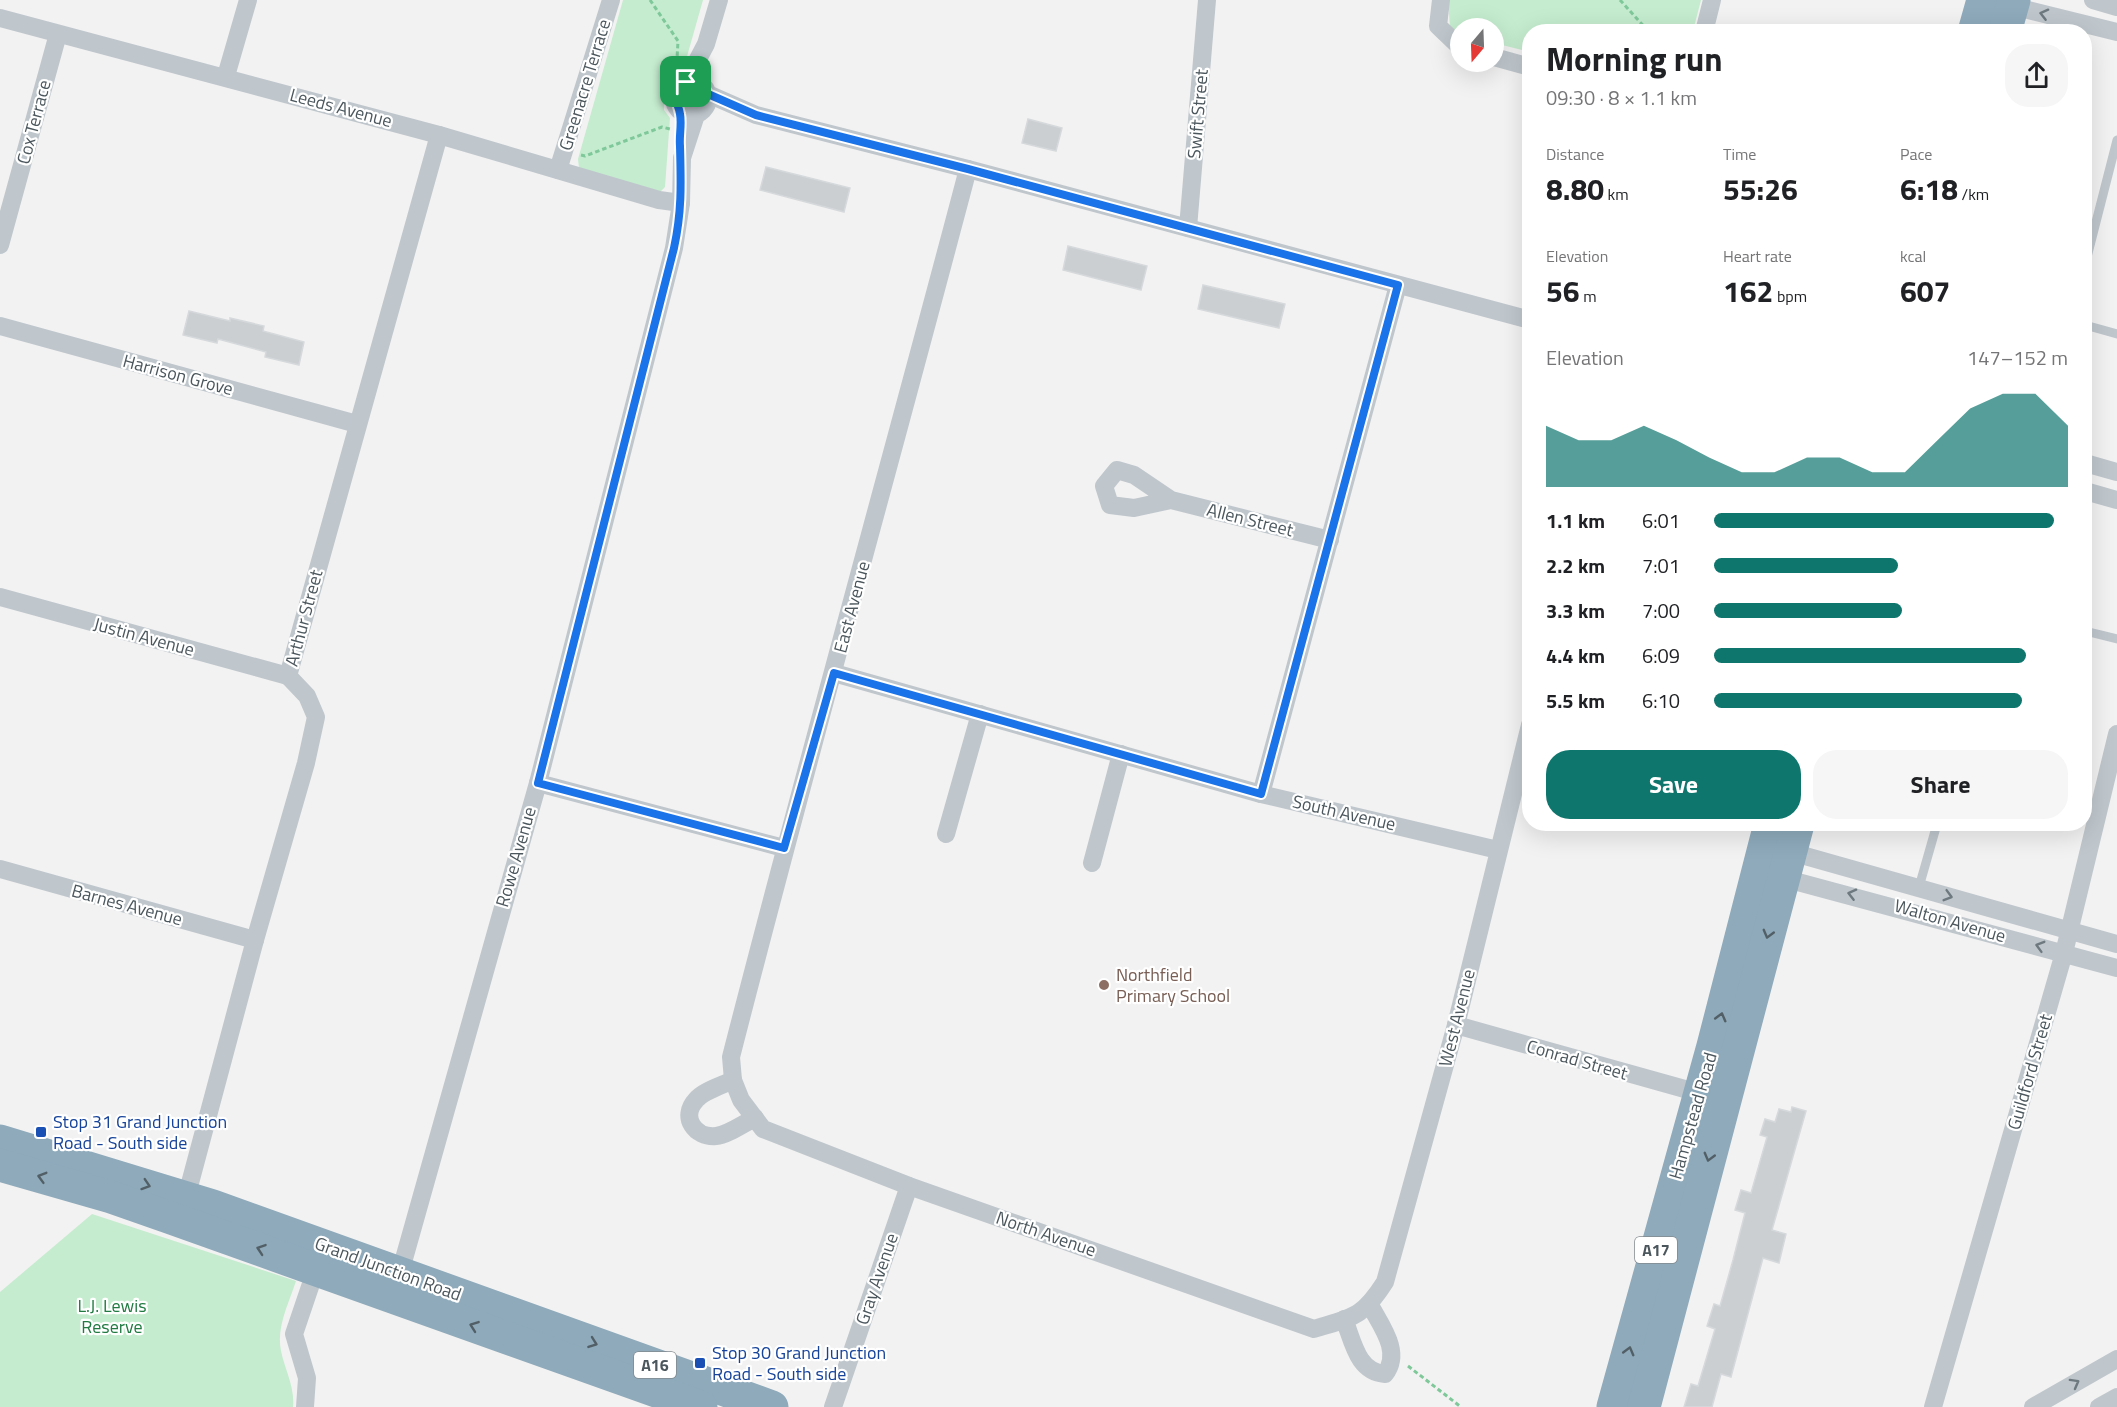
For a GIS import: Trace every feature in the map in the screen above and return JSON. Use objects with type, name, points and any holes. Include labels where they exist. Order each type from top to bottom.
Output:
[{"type":"highway","points":[[1983,24],[2001,7]]},
{"type":"highway","name":"Hampstead Road","points":[[1613,1407],[1711,1097],[1778,849]]},
{"type":"highway","name":"Hampstead Road","points":[[1644,1407],[1711,1097]]},
{"type":"highway","name":"Grand Junction Road","points":[[0,1141],[186,1198],[320,1258],[400,1274],[701,1407]]},
{"type":"highway","name":"Grand Junction Road","points":[[0,1165],[320,1258],[533,1334],[772,1407]]},
{"type":"street","points":[[226,76],[248,0]]},
{"type":"street","name":"Greenacre Terrace","points":[[558,170],[611,0]]},
{"type":"street","name":"Rowe Avenue","points":[[400,1274],[538,783],[674,248],[681,203],[682,158],[698,103],[706,44],[719,0]]},
{"type":"street","name":"Swift Street","points":[[1188,228],[1207,0]]},
{"type":"street","points":[[1441,0],[1438,26],[1450,37]]},
{"type":"street","points":[[1706,24],[1712,0]]},
{"type":"street","points":[[2093,0],[2117,7]]},
{"type":"street","points":[[2001,7],[2080,24]]},
{"type":"street","name":"Leeds Avenue","points":[[0,18],[226,76],[439,135],[659,200],[681,203]]},
{"type":"street","points":[[2092,27],[2117,32]]},
{"type":"street","name":"Cox Terrace","points":[[0,245],[58,34]]},
{"type":"street","name":"Rowe Avenue","points":[[698,103],[674,101],[674,95],[676,89],[686,82],[706,44]]},
{"type":"street","points":[[1504,60],[1522,65]]},
{"type":"street","points":[[686,82],[696,81],[698,103],[756,115],[968,169],[1522,318]]},
{"type":"street","name":"Arthur Street","points":[[186,1198],[255,940],[306,763],[316,717],[307,696],[288,676],[439,135]]},
{"type":"street","name":"East Avenue","points":[[741,1100],[733,1080],[731,1057],[784,848],[834,673],[968,169]]},
{"type":"street","points":[[1261,794],[1398,285]]},
{"type":"street","name":"Harrison Grove","points":[[0,326],[357,424]]},
{"type":"street","points":[[2092,465],[2117,472]]},
{"type":"street","points":[[2092,493],[2117,500]]},
{"type":"street","name":"Allen Street","points":[[1171,500],[1329,540]]},
{"type":"street","name":"Justin Avenue","points":[[0,597],[288,676]]},
{"type":"street","name":"South Avenue","points":[[834,673],[1261,794],[1498,850]]},
{"type":"street","points":[[946,834],[980,714]]},
{"type":"street","name":"Guildford Street","points":[[1933,1407],[2064,953],[2117,735]]},
{"type":"street","points":[[1092,863],[1121,754]]},
{"type":"street","name":"West Avenue","points":[[1357,1313],[1385,1282],[1456,1025],[1522,756]]},
{"type":"street","points":[[538,783],[784,848]]},
{"type":"street","name":"Walton Avenue","points":[[1778,849],[2117,944]]},
{"type":"street","name":"Walton Avenue","points":[[1778,849],[2064,953],[2117,968]]},
{"type":"street","name":"Barnes Avenue","points":[[0,869],[255,940]]},
{"type":"street","name":"Conrad Street","points":[[1456,1025],[1711,1097]]},
{"type":"street","points":[[733,1080],[696,1099],[689,1114],[690,1124],[698,1133],[717,1136],[755,1118]]},
{"type":"street","name":"North Avenue","points":[[741,1100],[763,1129],[909,1186],[1314,1329],[1357,1313]]},
{"type":"street","name":"Gray Avenue","points":[[833,1407],[909,1186]]},
{"type":"street","points":[[305,1407],[307,1378],[294,1334],[320,1258]]},
{"type":"street","points":[[1357,1313],[1392,1348],[1390,1367],[1385,1374],[1374,1373],[1362,1364],[1357,1313]]},
{"type":"street","points":[[2033,1407],[2117,1359]]},
{"type":"street","points":[[2099,1407],[2117,1397]]},
{"type":"lane","points":[[2092,238],[2117,140]]},
{"type":"lane","points":[[2092,328],[2117,334]]},
{"type":"lane","points":[[2092,633],[2117,639]]},
{"type":"lane","points":[[1919,887],[1935,831]]},
{"type":"path","points":[[650,0],[678,41],[677,64]]},
{"type":"path","points":[[1620,0],[1642,24]]},
{"type":"path","points":[[580,155],[585,156],[662,127],[670,129]]},
{"type":"path","points":[[1392,1348],[1405,1352],[1404,1363],[1461,1407]]},
{"type":"green space","points":[[623,0],[703,0],[682,74],[667,90],[664,99],[664,110],[670,118],[665,187],[659,193],[579,168],[578,159]]},
{"type":"green space","points":[[1448,0],[1701,0],[1695,24],[1522,24],[1522,50],[1504,46],[1504,18],[1450,18],[1450,27]]},
{"type":"green space","name":"L.J. Lewis Reserve","points":[[92,1214],[296,1281],[280,1333],[281,1351],[291,1386],[293,1407],[0,1407],[0,1292]]},
{"type":"building","points":[[1028,119],[1062,128],[1056,151],[1022,143]]},
{"type":"building","points":[[766,167],[850,188],[844,212],[760,190]]},
{"type":"building","points":[[1068,246],[1147,266],[1141,290],[1063,270]]},
{"type":"building","points":[[1203,285],[1285,304],[1279,328],[1198,309]]},
{"type":"building","points":[[189,311],[264,326],[263,331],[304,342],[299,365],[265,357],[266,352],[218,339],[217,343],[183,335]]},
{"type":"building","points":[[1792,1107],[1806,1111],[1772,1230],[1786,1234],[1779,1263],[1763,1258],[1731,1377],[1721,1374],[1712,1407],[1684,1407],[1691,1384],[1698,1386],[1715,1329],[1707,1326],[1714,1304],[1720,1306],[1733,1260],[1745,1213],[1735,1210],[1741,1190],[1751,1193],[1767,1137],[1760,1135],[1765,1119],[1775,1122],[1779,1109],[1791,1112]]},
{"type":"place","name":"Northfield Primary School","points":[[1104,985]]},
{"type":"place","name":"Stop 31 Grand Junction Road - South side","points":[[41,1132]]},
{"type":"place","name":"Stop 30 Grand Junction Road - South side","points":[[700,1363]]},
{"type":"route","points":[[696,81],[707,90],[708,94],[756,115],[968,169],[1398,285],[1261,794],[834,673],[784,848],[538,783],[679,225],[682,158],[680,111],[676,107],[674,95],[676,89],[686,82],[696,81]]}]
